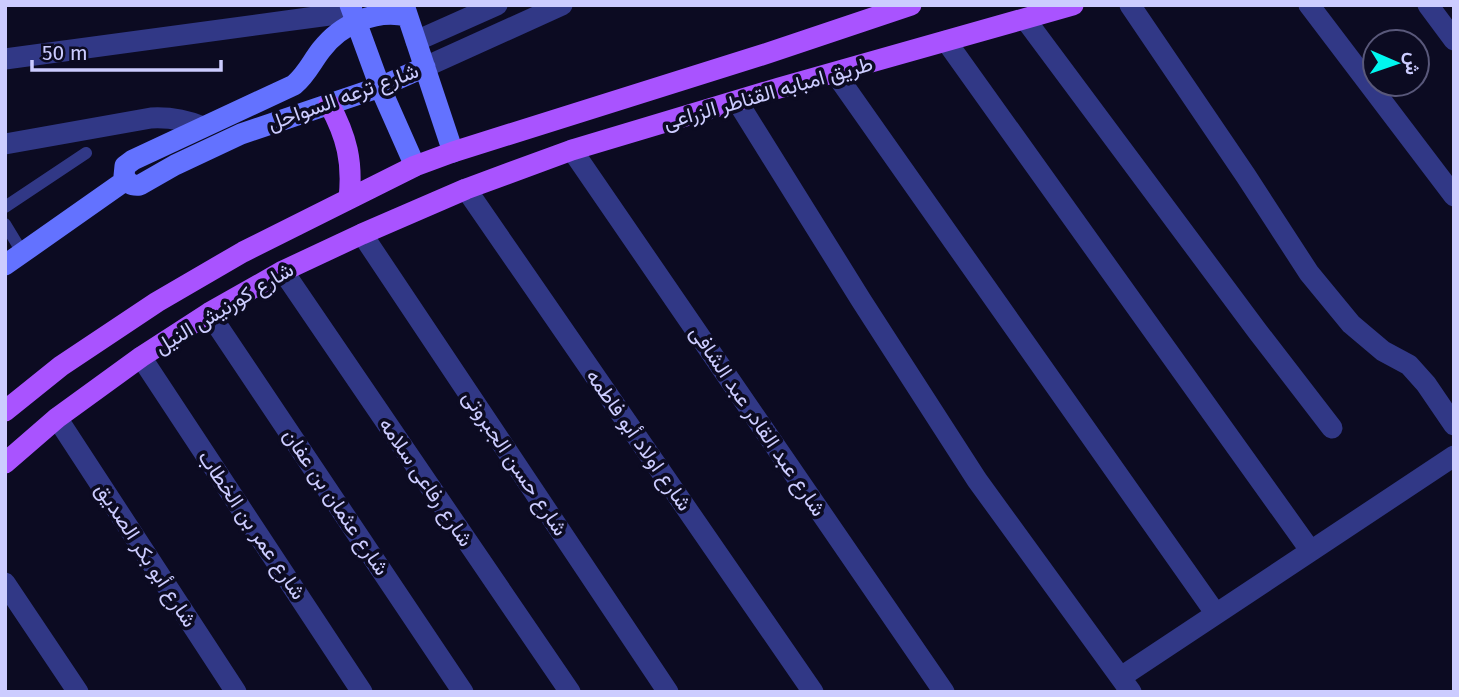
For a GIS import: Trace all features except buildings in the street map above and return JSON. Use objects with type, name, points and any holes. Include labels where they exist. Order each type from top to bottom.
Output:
[{"type":"main road","name":"طريق امبابه القناطر الزراعى","points":[[453,152],[911,5]]},
{"type":"main road","name":"طريق امبابه القناطر الزراعى","points":[[466,189],[572,150],[1073,5]]},
{"type":"main road","points":[[406,11],[453,152]]},
{"type":"main road","name":"شارع ترعه السواحل","points":[[406,11],[376,15],[353,13],[342,30],[329,40],[319,53],[304,77],[294,85],[129,162],[124,171],[126,180],[134,186],[140,185],[208,148],[252,130],[380,87],[425,67]]},
{"type":"main road","points":[[353,13],[380,87],[415,166]]},
{"type":"main road","points":[[768,53],[779,88]]},
{"type":"main road","points":[[329,104],[346,140],[350,159],[349,199]]},
{"type":"main road","name":"شارع كورنيش النيل","points":[[5,411],[61,366],[157,302],[243,252],[415,166],[453,152]]},
{"type":"main road","name":"شارع ترعه السواحل","points":[[14,258],[126,180]]},
{"type":"main road","name":"شارع كورنيش النيل","points":[[5,463],[57,418],[209,313],[283,271],[466,189]]},
{"type":"street","name":"شارع ترعه السواحل","points":[[416,41],[497,5]]},
{"type":"street","name":"شارع ترعه السواحل","points":[[425,67],[562,5]]},
{"type":"street","points":[[1130,5],[1309,273],[1351,324],[1383,351],[1409,365],[1426,384],[1454,425]]},
{"type":"street","points":[[1309,5],[1454,196]]},
{"type":"street","points":[[1428,5],[1454,40]]},
{"type":"street","points":[[5,59],[353,13]]},
{"type":"street","points":[[1025,19],[1332,428]]},
{"type":"street","points":[[946,41],[1310,550]]},
{"type":"street","points":[[835,73],[1216,614]]},
{"type":"street","points":[[737,101],[977,480],[1126,684],[1216,614],[1454,456]]},
{"type":"street","points":[[5,144],[150,118],[179,119],[203,127]]},
{"type":"street","name":"شارع عبد القادر عبد الشافى","points":[[572,150],[944,692]]},
{"type":"street","name":"شارع اولاد أبو فاطمه","points":[[466,189],[813,692]]},
{"type":"street","name":"شارع حسن الجبروتى","points":[[362,234],[668,692]]},
{"type":"street","name":"شارع رفاعى سلامه","points":[[283,271],[570,692]]},
{"type":"street","name":"شارع عثمان بن عفان","points":[[209,313],[463,692]]},
{"type":"street","name":"شارع عمر بن الخطاب","points":[[141,358],[362,692]]},
{"type":"street","name":"شارع أبو بكر الصديق","points":[[57,418],[236,692]]},
{"type":"street","points":[[5,583],[78,692]]},
{"type":"lane","points":[[5,207],[86,153]]},
{"type":"lane","points":[[5,224],[14,258]]}]
